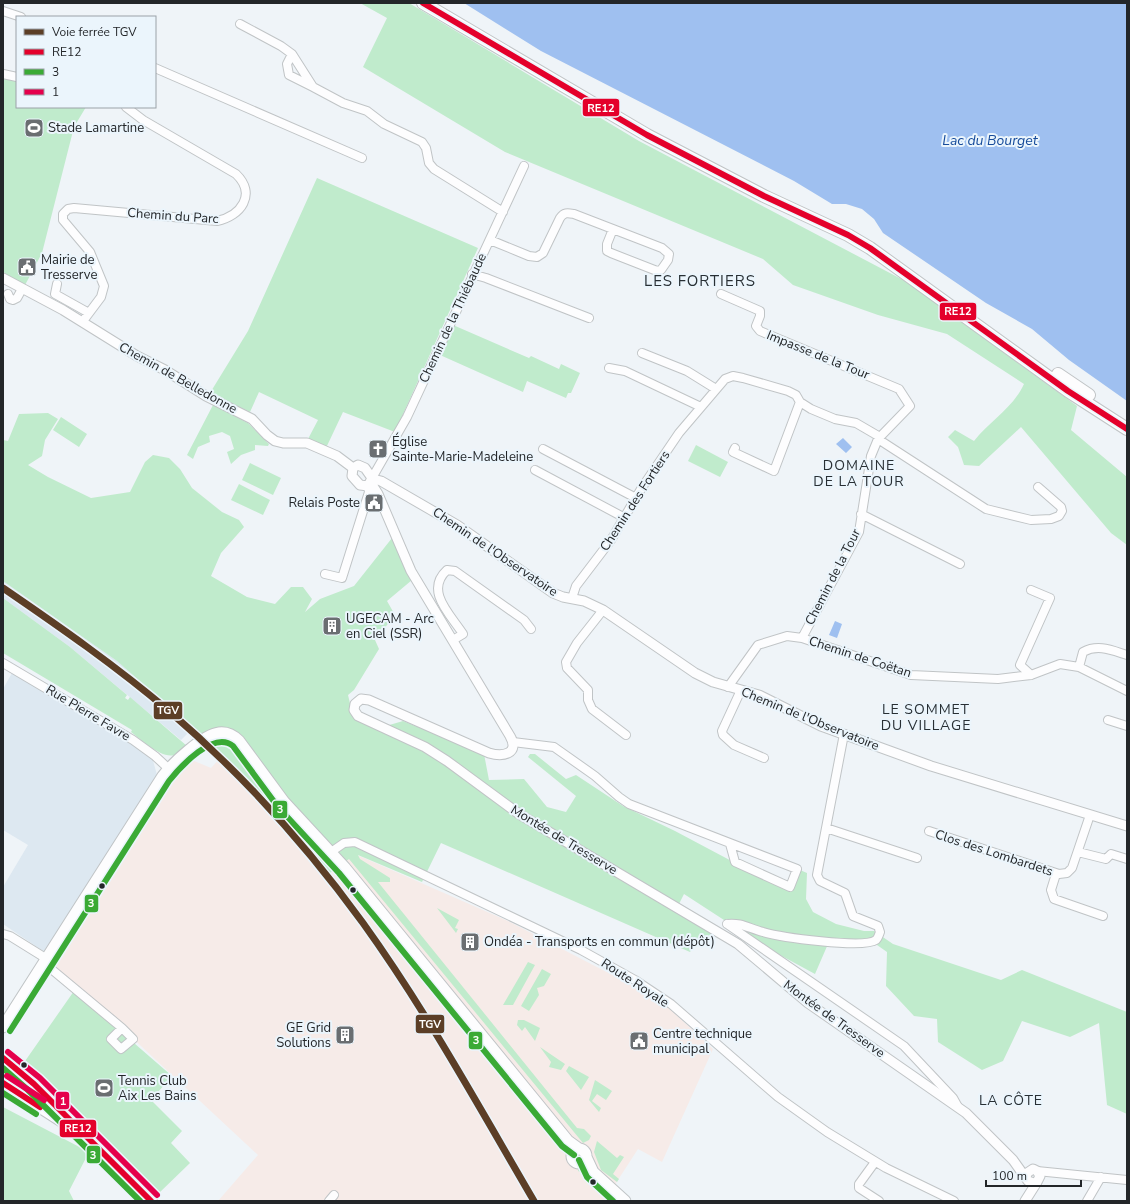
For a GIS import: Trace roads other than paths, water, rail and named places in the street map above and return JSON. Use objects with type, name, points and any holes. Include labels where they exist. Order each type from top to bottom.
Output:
[{"type":"main road","points":[[423,3],[647,135],[751,189],[887,255],[1068,391],[1127,429]]},
{"type":"main road","points":[[436,3],[650,129],[749,181],[851,229],[1058,374],[1127,420]]},
{"type":"main road","points":[[3,1027],[169,769],[201,743],[218,733],[224,733],[234,737],[284,802],[331,852],[568,1141],[575,1152],[584,1151],[583,1161],[625,1201]]},
{"type":"main road","points":[[3,1058],[34,1084],[151,1201]]},
{"type":"main road","points":[[3,1083],[83,1134]]},
{"type":"street","points":[[3,11],[18,16]]},
{"type":"street","points":[[240,24],[281,46],[292,54],[313,87]]},
{"type":"street","points":[[292,54],[287,64],[289,75],[343,103],[367,110],[384,124],[422,142],[426,148],[429,163],[434,169],[502,212]]},
{"type":"street","points":[[156,68],[362,158]]},
{"type":"street","points":[[3,74],[16,77]]},
{"type":"street","name":"Chemin du Parc","points":[[82,321],[103,293],[104,286],[90,252],[63,220],[63,214],[68,209],[74,208],[217,220],[234,215],[242,206],[244,200],[243,183],[236,174],[142,120],[127,108]]},
{"type":"street","name":"Chemin de la Thiébaude","points":[[372,478],[407,417],[472,274],[490,240],[524,166]]},
{"type":"street","points":[[490,240],[529,256],[537,257],[543,253],[560,218],[565,213],[574,214],[613,229],[665,250],[669,254],[667,263],[661,270],[657,271],[611,254],[607,251],[607,244],[613,229]]},
{"type":"street","points":[[472,274],[589,318]]},
{"type":"street","name":"Chemin de Belledonne","points":[[3,278],[82,321],[137,356],[165,370],[206,396],[252,418],[267,435],[275,441],[283,443],[307,443],[337,456],[353,468]]},
{"type":"street","points":[[3,301],[13,284]]},
{"type":"street","points":[[57,284],[55,294],[89,313]]},
{"type":"street","points":[[8,294],[10,299],[13,300],[17,298],[22,289]]},
{"type":"street","name":"Impasse de la Tour","points":[[721,294],[760,311],[760,316],[756,326],[760,331],[899,389],[908,402]]},
{"type":"street","points":[[642,353],[687,371],[716,389]]},
{"type":"street","points":[[609,368],[625,371],[701,407]]},
{"type":"street","name":"Chemin des Fortiers","points":[[572,598],[576,586],[611,540],[636,498],[680,433],[725,379],[734,376],[788,391],[796,395],[800,402],[835,419],[856,423],[986,509],[1031,520],[1051,519],[1059,516],[1062,511],[1061,507],[1038,487]]},
{"type":"street","points":[[735,448],[733,452],[774,471],[800,402]]},
{"type":"street","name":"Chemin de la Tour","points":[[802,638],[858,532],[871,456],[879,438],[910,406],[908,402]]},
{"type":"street","points":[[543,449],[636,498]]},
{"type":"street","points":[[372,478],[363,486],[357,483],[351,474],[353,468],[361,465],[372,478],[411,571],[513,742],[554,747],[596,776],[629,804],[797,869],[790,887],[735,862],[730,844]]},
{"type":"street","points":[[535,470],[625,518]]},
{"type":"street","points":[[325,574],[342,578],[372,478]]},
{"type":"street","name":"Chemin de l'Observatoire","points":[[372,478],[381,481],[448,519],[553,593],[563,597],[584,601],[603,610],[704,679],[773,701],[821,726],[931,766],[1127,826]]},
{"type":"street","name":"Chemin de la Tour","points":[[861,514],[960,564]]},
{"type":"street","points":[[453,640],[463,634],[439,598],[437,591],[442,574],[447,570],[455,571],[524,620],[531,629]]},
{"type":"street","points":[[1031,590],[1050,598],[1020,665],[1031,675]]},
{"type":"street","points":[[603,610],[577,643],[566,662],[567,668],[588,690],[588,700],[592,709],[626,735]]},
{"type":"street","name":"Chemin de Coëtan","points":[[728,687],[758,645],[787,636],[802,638],[911,675],[998,679],[1031,675],[1060,664],[1079,667],[1127,691]]},
{"type":"street","points":[[1079,667],[1083,652],[1092,647],[1110,649],[1127,655]]},
{"type":"street","name":"Rue Pierre Favre","points":[[3,663],[133,740],[155,756],[169,769]]},
{"type":"street","points":[[741,690],[722,731],[723,735],[734,746],[764,758]]},
{"type":"street","name":"Montée de Tresserve","points":[[513,742],[509,753],[498,756],[369,700],[357,701],[354,707],[356,713],[362,719],[426,747],[519,814],[689,916],[723,934],[808,1003],[958,1107],[973,1119],[1013,1160],[1033,1177]]},
{"type":"street","points":[[1108,720],[1127,726]]},
{"type":"street","points":[[727,924],[736,923],[763,932],[842,943],[876,940],[880,932],[878,926],[853,916],[845,893],[820,881],[816,872],[844,734]]},
{"type":"street","name":"Clos des Lombardets","points":[[929,831],[1056,874],[1070,872],[1090,815]]},
{"type":"street","points":[[826,828],[918,858]]},
{"type":"street","name":"Route Royale","points":[[331,852],[344,843],[355,842],[521,920],[619,970],[671,1004],[787,1104],[838,1140],[875,1162],[954,1201]]},
{"type":"street","points":[[1078,852],[1106,859],[1111,854],[1127,859]]},
{"type":"street","points":[[1056,874],[1051,890],[1054,899],[1104,916]]},
{"type":"street","points":[[727,924],[726,928],[728,931],[766,962],[763,965]]},
{"type":"street","points":[[727,924],[904,1046],[953,1098],[958,1107]]},
{"type":"street","points":[[3,934],[10,936],[45,961],[122,1028]]},
{"type":"street","points":[[875,1162],[859,1184],[859,1188],[879,1201]]},
{"type":"street","points":[[1025,1201],[1033,1177],[1051,1173],[1127,1180]]},
{"type":"street","points":[[1087,1201],[1101,1177]]},
{"type":"water","name":"Lac du Bourget","points":[[464,3],[1127,3],[1127,401],[1069,360],[1032,329],[986,303],[883,233],[874,219],[862,209],[846,204],[832,204],[794,181],[541,51]]},
{"type":"water","points":[[843,438],[852,447],[846,453],[836,444]]},
{"type":"water","points":[[835,621],[842,624],[837,638],[829,635]]},
{"type":"rail line","name":"TGV","points":[[3,588],[67,632],[169,711],[222,759],[296,838],[342,894],[409,991],[452,1060],[534,1201]]},
{"type":"place","name":"Stade Lamartine","points":[[34,128]]},
{"type":"place","name":"Mairie de Tresserve","points":[[27,267]]},
{"type":"place","name":"Église Sainte-Marie-Madeleine","points":[[378,449]]},
{"type":"place","name":"Relais Poste","points":[[374,503]]},
{"type":"place","name":"UGECAM - Arc en Ciel (SSR)","points":[[332,626]]},
{"type":"place","name":"Ondéa - Transports en commun (dépôt)","points":[[470,942]]},
{"type":"place","name":"GE Grid Solutions","points":[[345,1035]]},
{"type":"place","name":"Centre technique municipal","points":[[639,1041]]},
{"type":"place","name":"Tennis Club Aix Les Bains","points":[[104,1088]]},
{"type":"district","name":"LES FORTIERS","points":[[700,281]]},
{"type":"district","name":"DOMAINE DE LA TOUR","points":[[859,474]]},
{"type":"district","name":"LE SOMMET DU VILLAGE","points":[[926,718]]},
{"type":"district","name":"LA CÔTE","points":[[1011,1100]]}]
